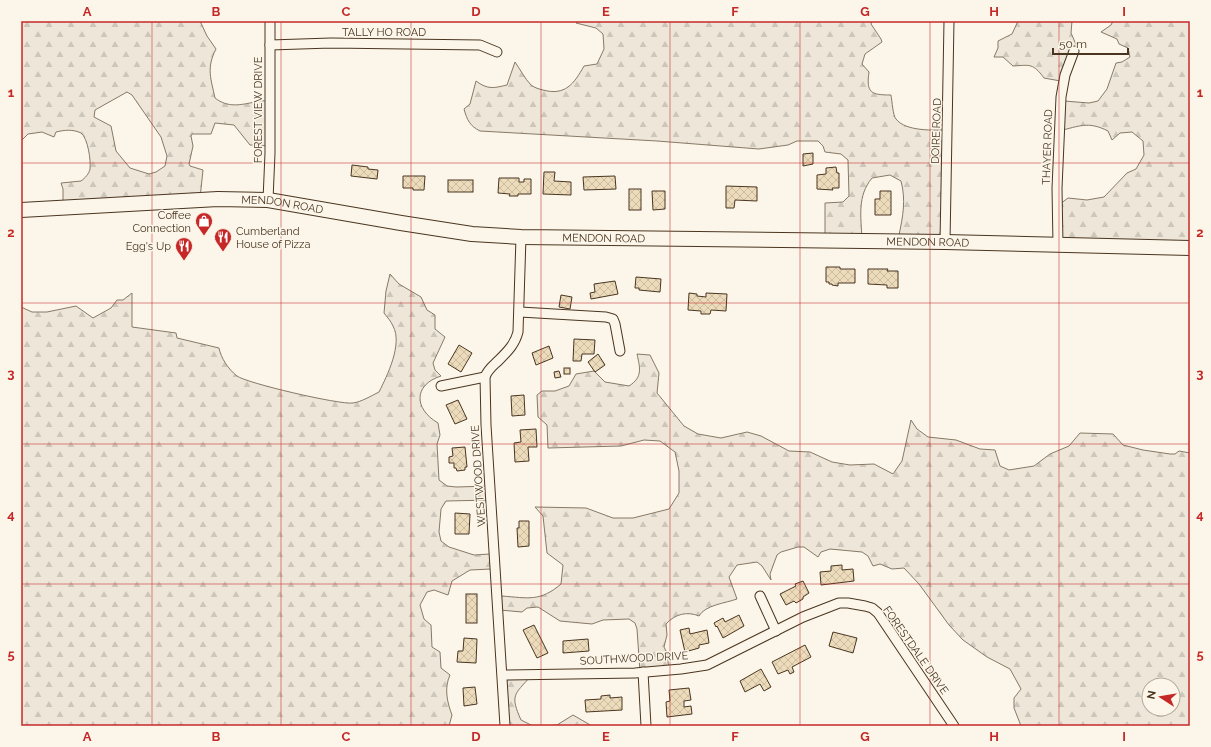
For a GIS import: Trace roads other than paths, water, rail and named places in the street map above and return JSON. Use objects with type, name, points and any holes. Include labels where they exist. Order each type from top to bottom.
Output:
[{"type":"main road","name":"MENDON ROAD","points":[[21,210],[218,199],[268,200],[401,224],[472,234],[521,237],[945,242],[1190,248]]},
{"type":"street","name":"FOREST VIEW DRIVE","points":[[268,200],[270,153],[270,21]]},
{"type":"street","name":"DOIRE ROAD","points":[[945,242],[949,21]]},
{"type":"street","name":"TALLY HO ROAD","points":[[270,45],[331,43],[480,44],[497,52]]},
{"type":"street","name":"THAYER ROAD","points":[[1058,245],[1057,188],[1061,97],[1064,75],[1074,51]]},
{"type":"street","points":[[441,386],[485,376],[487,371],[516,342],[520,312],[521,237]]},
{"type":"street","points":[[520,312],[606,318],[613,320],[620,351]]},
{"type":"street","name":"WESTWOOD DRIVE","points":[[485,376],[494,560],[503,675],[505,726]]},
{"type":"street","points":[[760,596],[776,631]]},
{"type":"street","name":"FORESTDALE DRIVE","points":[[803,617],[839,603],[848,603],[872,608],[885,623],[954,726]]},
{"type":"street","name":"SOUTHWOOD DRIVE","points":[[503,675],[643,672],[707,665],[803,617]]},
{"type":"street","points":[[643,672],[646,726]]},
{"type":"place","name":"Coffee Connection","points":[[204,236]]},
{"type":"place","name":"Cumberland House of Pizza","points":[[223,252]]},
{"type":"place","name":"Egg's Up","points":[[184,261]]}]
